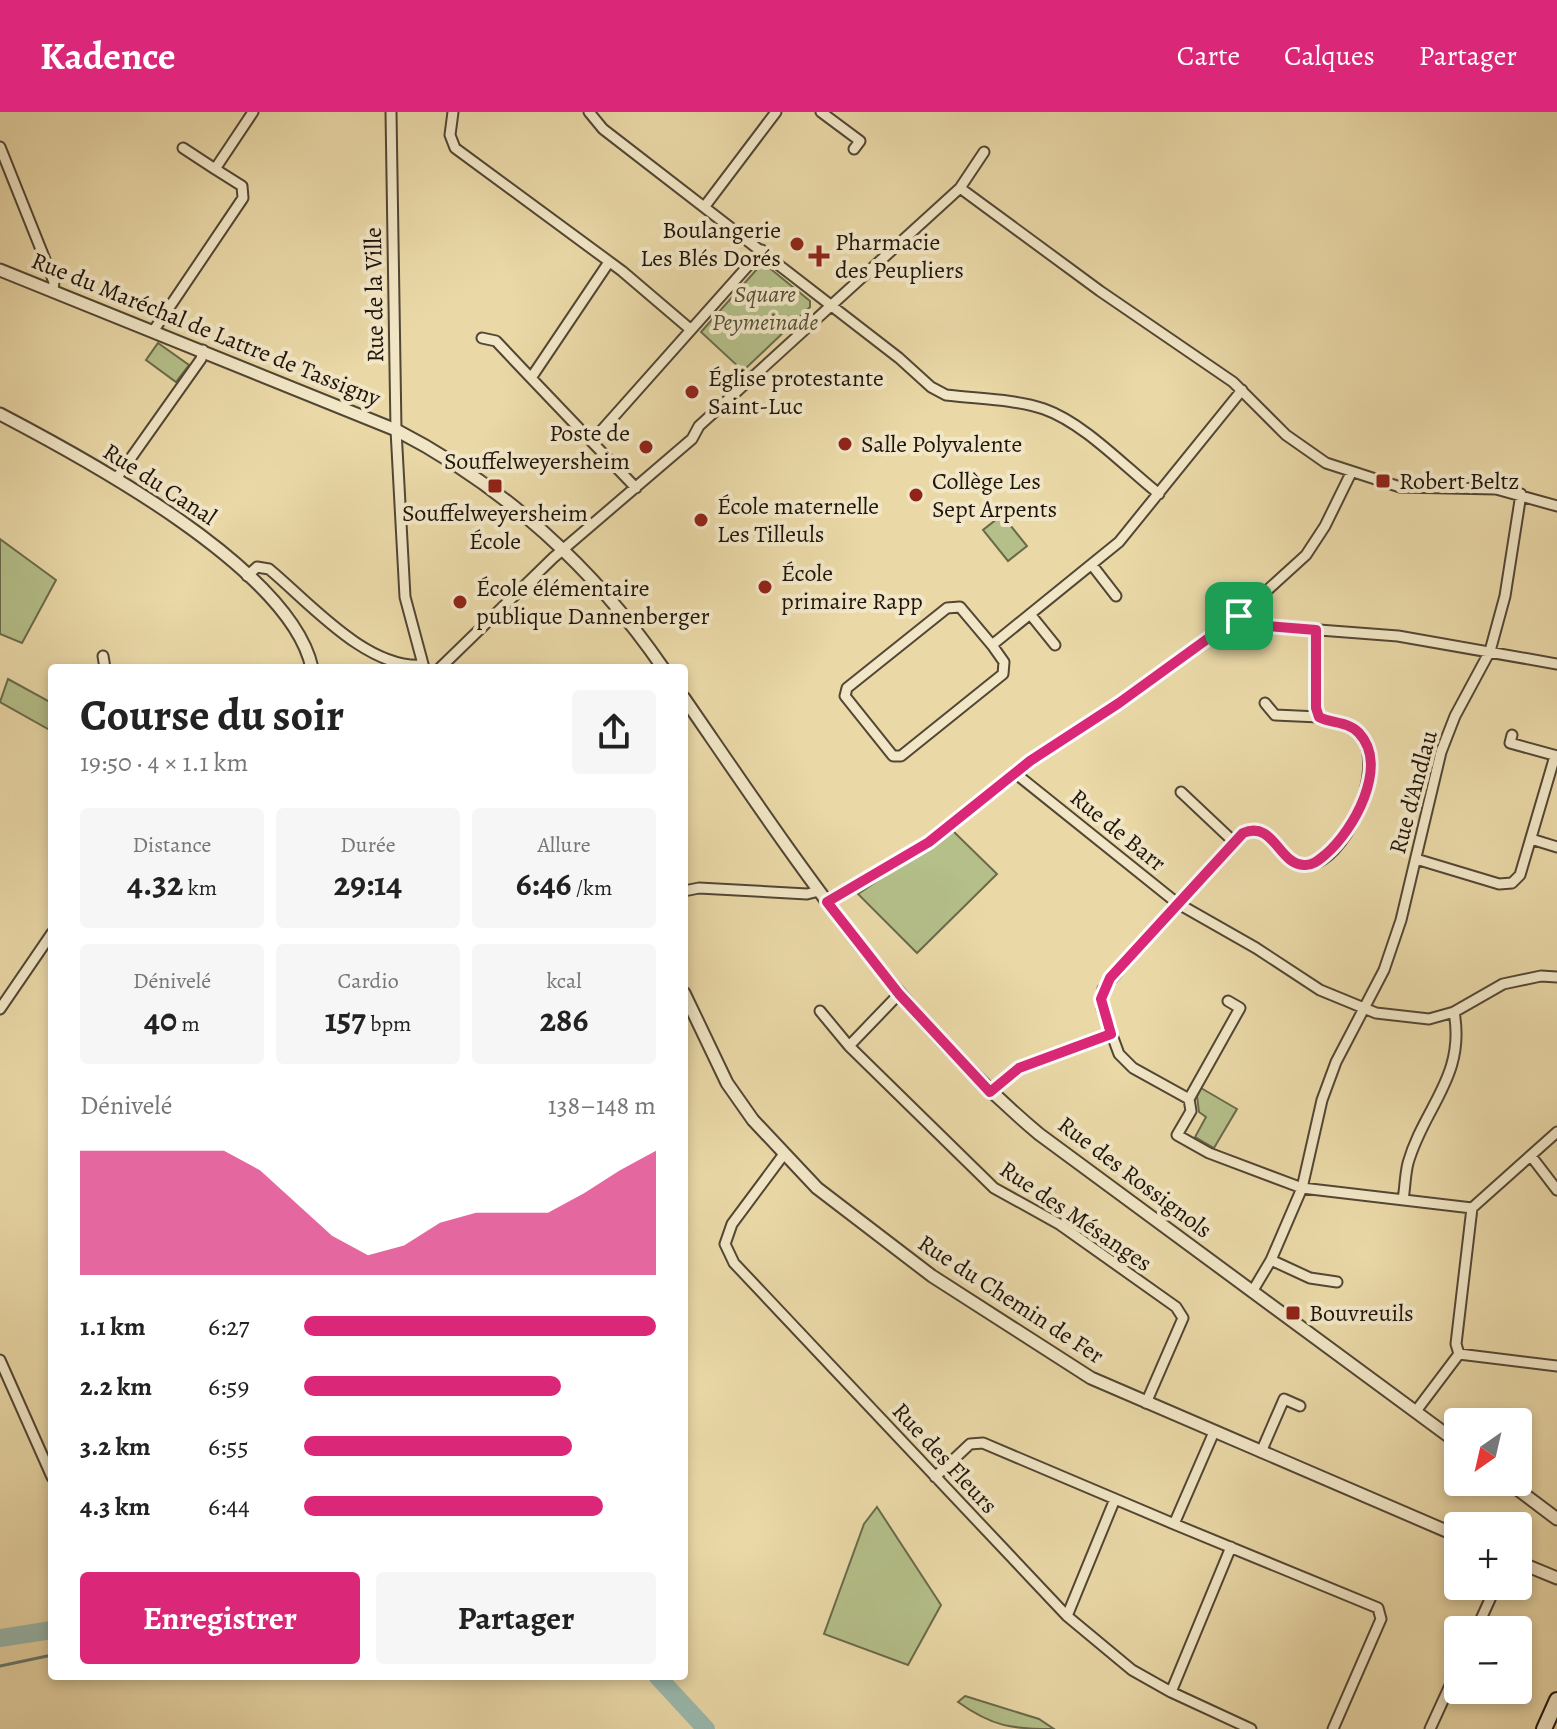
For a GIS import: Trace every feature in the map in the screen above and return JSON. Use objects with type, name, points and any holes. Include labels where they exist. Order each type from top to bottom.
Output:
[{"type":"main road","points":[[1544,1729],[1557,1700]]},
{"type":"street","points":[[215,169],[253,112]]},
{"type":"street","name":"Rue de la Ville","points":[[391,112],[396,430],[405,597],[422,664]]},
{"type":"street","points":[[453,112],[450,135],[455,148],[609,262],[690,329]]},
{"type":"street","points":[[589,112],[603,129],[831,304],[941,394],[1036,407],[1054,413],[1159,494]]},
{"type":"street","points":[[705,206],[776,112]]},
{"type":"street","points":[[821,112],[860,141],[854,149]]},
{"type":"street","points":[[0,147],[54,282],[53,290]]},
{"type":"street","points":[[154,330],[243,198],[242,186],[183,148]]},
{"type":"street","points":[[444,664],[565,550],[692,439],[699,426],[960,188],[984,152]]},
{"type":"street","points":[[960,188],[1242,390],[1302,448],[1351,473],[1400,487],[1474,487],[1521,494],[1557,506]]},
{"type":"street","points":[[593,440],[762,250]]},
{"type":"street","points":[[531,378],[609,262]]},
{"type":"street","name":"Rue du Maréchal de Lattre de Tassigny","points":[[0,270],[396,430],[470,474],[565,550],[623,615],[660,664]]},
{"type":"street","points":[[482,338],[496,341],[636,488]]},
{"type":"street","points":[[116,479],[201,359],[203,350]]},
{"type":"street","points":[[992,645],[1119,542],[1242,390]]},
{"type":"street","name":"Rue du Canal","points":[[0,414],[116,479],[202,536],[282,609],[295,625],[310,664]]},
{"type":"street","points":[[827,902],[929,842],[1015,773],[1239,616],[1306,555],[1325,526],[1351,473]]},
{"type":"street","name":"Rue d'Andlau","points":[[1252,1292],[1271,1260],[1302,1188],[1322,1100],[1336,1062],[1384,970],[1401,920],[1441,752],[1455,716],[1490,651],[1505,596],[1521,494]]},
{"type":"street","points":[[1092,565],[1116,596]]},
{"type":"street","points":[[247,576],[257,567],[269,569],[347,637],[397,663],[406,664]]},
{"type":"street","points":[[960,607],[992,645],[1004,662],[1003,674],[901,756],[893,756],[845,696],[847,688],[947,608],[960,607]]},
{"type":"street","points":[[1030,614],[1055,645]]},
{"type":"street","points":[[1239,616],[1254,625],[1398,636],[1557,664]]},
{"type":"street","points":[[1316,630],[1316,708],[1319,717]]},
{"type":"street","points":[[103,656],[104,664]]},
{"type":"street","points":[[1189,1099],[1133,1068],[1119,1054],[1102,1008],[1103,989],[1234,842],[1253,829],[1263,831],[1296,862],[1305,865],[1317,862],[1354,823],[1363,805],[1369,768],[1366,744],[1358,732],[1344,723],[1319,717],[1275,715],[1265,703]]},
{"type":"street","name":"Rue des Rossignols","points":[[688,704],[827,902],[899,994],[990,1092],[1039,1134],[1444,1432]]},
{"type":"street","points":[[1416,859],[1499,884],[1512,883],[1520,875],[1556,756],[1510,743],[1512,735]]},
{"type":"street","name":"Rue de Barr","points":[[1015,773],[1177,903],[1256,948],[1320,990],[1387,1016],[1429,1019],[1454,1012]]},
{"type":"street","points":[[1181,792],[1234,842]]},
{"type":"street","points":[[1531,839],[1557,847]]},
{"type":"street","points":[[688,890],[699,888],[807,894],[819,891]]},
{"type":"street","points":[[0,1009],[48,939]]},
{"type":"street","points":[[1403,1200],[1408,1164],[1450,1077],[1456,1057],[1454,1012],[1503,984],[1541,976],[1557,977]]},
{"type":"street","points":[[849,1046],[899,994]]},
{"type":"street","name":"Rue du Chemin de Fer","points":[[688,1001],[727,1083],[753,1120],[831,1200],[932,1276],[1078,1371],[1444,1530]]},
{"type":"street","points":[[1228,1001],[1240,1008],[1189,1099],[1191,1111],[1177,1135],[1209,1153],[1302,1188],[1472,1208]]},
{"type":"street","name":"Rue des Mésanges","points":[[820,1011],[849,1046],[994,1188],[1059,1224],[1176,1307],[1183,1318],[1146,1403]]},
{"type":"street","points":[[990,1092],[1019,1068],[1111,1034]]},
{"type":"street","points":[[1459,1354],[1456,1344],[1472,1208],[1557,1132]]},
{"type":"street","name":"Rue des Fleurs","points":[[784,1154],[732,1224],[725,1244],[734,1263],[1067,1616],[1132,1670],[1251,1729]]},
{"type":"street","points":[[1531,1156],[1557,1190]]},
{"type":"street","points":[[1271,1260],[1310,1278],[1337,1282]]},
{"type":"street","points":[[1459,1354],[1557,1366]]},
{"type":"street","points":[[1416,1411],[1459,1354]]},
{"type":"street","points":[[0,1360],[48,1468]]},
{"type":"street","points":[[1261,1452],[1284,1399],[1300,1406]]},
{"type":"street","points":[[1174,1524],[1214,1432]]},
{"type":"street","points":[[935,1477],[970,1444],[983,1443],[1378,1608],[1381,1619],[1333,1729]]},
{"type":"street","points":[[1527,1496],[1557,1519]]},
{"type":"street","points":[[1067,1616],[1115,1499]]},
{"type":"street","points":[[1171,1692],[1231,1547]]},
{"type":"street","points":[[1532,1568],[1557,1578]]},
{"type":"street","points":[[1430,1729],[1444,1698]]},
{"type":"green space","name":"Square Peymeinade","points":[[767,266],[810,301],[810,307],[743,371],[701,332],[758,268]]},
{"type":"green space","points":[[158,343],[189,365],[176,382],[146,360]]},
{"type":"green space","points":[[1002,515],[1027,546],[1008,561],[983,530]]},
{"type":"green space","points":[[0,539],[56,580],[22,643],[0,634]]},
{"type":"green space","points":[[8,679],[48,701],[48,729],[0,702]]},
{"type":"green space","points":[[952,830],[997,874],[917,953],[858,894]]},
{"type":"green space","points":[[1201,1088],[1237,1109],[1214,1148],[1195,1137],[1206,1117],[1199,1112],[1197,1096]]},
{"type":"green space","points":[[877,1507],[941,1605],[908,1665],[824,1634],[864,1524]]},
{"type":"green space","points":[[965,1696],[1039,1719],[1054,1729],[1014,1727],[993,1722],[958,1702]]},
{"type":"waterway","points":[[0,1638],[48,1631]]},
{"type":"waterway","points":[[0,1666],[48,1656]]},
{"type":"waterway","points":[[661,1680],[706,1729]]},
{"type":"place","name":"Boulangerie Les Blés Dorés","points":[[797,244]]},
{"type":"place","name":"Pharmacie des Peupliers","points":[[819,256]]},
{"type":"place","name":"Église protestante Saint-Luc","points":[[692,392]]},
{"type":"place","name":"Salle Polyvalente","points":[[845,444]]},
{"type":"place","name":"Poste de Souffelweyersheim","points":[[646,447]]},
{"type":"place","name":"Robert Beltz","points":[[1383,481]]},
{"type":"place","name":"Souffelweyersheim École","points":[[495,486]]},
{"type":"place","name":"Collège Les Sept Arpents","points":[[916,495]]},
{"type":"place","name":"École maternelle Les Tilleuls","points":[[701,520]]},
{"type":"place","name":"École primaire Rapp","points":[[765,587]]},
{"type":"place","name":"École élémentaire publique Dannenberger","points":[[460,602]]},
{"type":"place","name":"Bouvreuils","points":[[1293,1313]]},
{"type":"route","points":[[1239,616],[1254,625],[1316,630],[1316,708],[1319,717],[1344,723],[1358,732],[1366,744],[1369,768],[1363,805],[1354,823],[1317,862],[1305,865],[1296,862],[1263,831],[1253,829],[1243,833],[1110,978],[1101,999],[1111,1034],[1019,1068],[990,1092],[899,994],[827,902],[929,842],[1030,761],[1119,703],[1239,616]]}]
